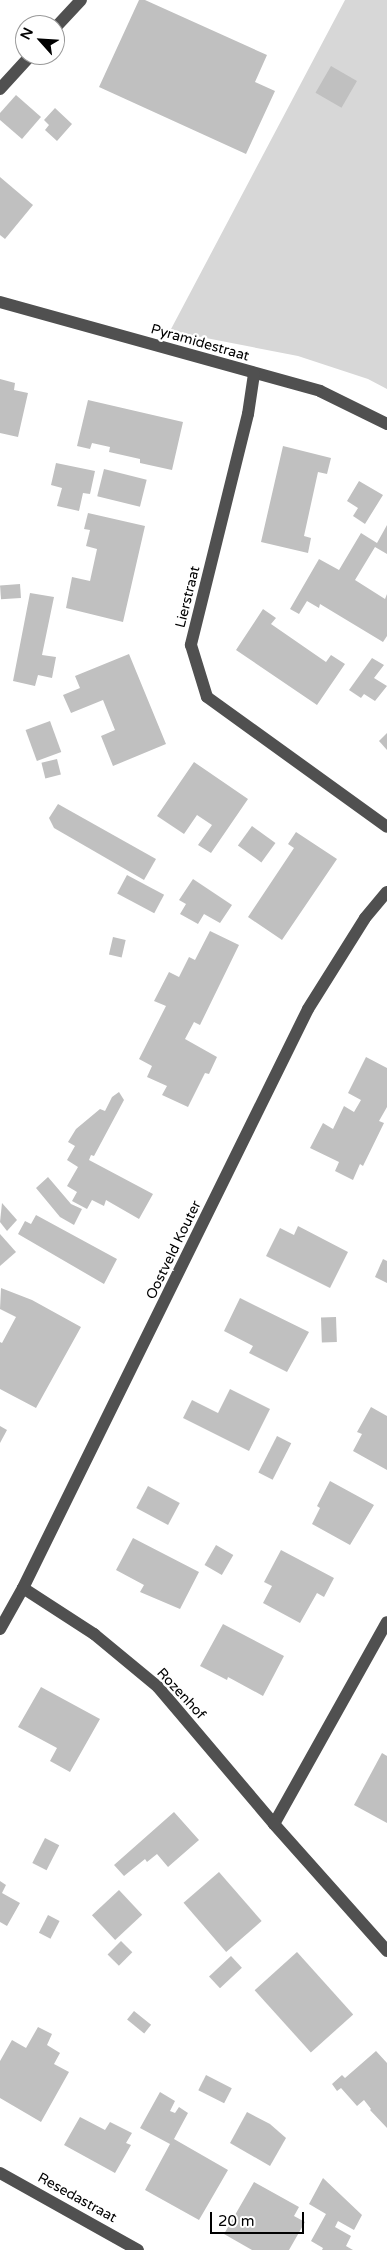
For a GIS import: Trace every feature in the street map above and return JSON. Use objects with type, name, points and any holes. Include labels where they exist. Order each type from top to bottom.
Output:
[{"type":"street","points":[[65,17],[81,0]]},
{"type":"street","points":[[0,89],[22,65]]},
{"type":"street","name":"Pyramidestraat","points":[[0,302],[320,391],[387,424]]},
{"type":"street","name":"Lierstraat","points":[[254,374],[248,414],[191,645],[207,698],[387,827]]},
{"type":"street","name":"Oostveld Kouter","points":[[0,1629],[23,1588],[308,1010],[365,918],[387,892]]},
{"type":"street","name":"Rozenhof","points":[[23,1588],[94,1634],[158,1687],[274,1824],[387,1950]]},
{"type":"street","points":[[274,1824],[387,1622]]},
{"type":"street","name":"Resedastraat","points":[[0,2173],[138,2250]]},
{"type":"shaded area","points":[[345,0],[387,0],[387,389],[368,379],[298,356],[170,331]]},
{"type":"building","points":[[139,0],[145,0],[267,55],[255,82],[275,91],[246,154],[99,87]]},
{"type":"building","points":[[331,66],[357,81],[341,108],[316,93]]},
{"type":"building","points":[[16,95],[41,117],[22,139],[0,120],[0,113]]},
{"type":"building","points":[[55,108],[72,124],[57,141],[45,130],[49,125],[44,120]]},
{"type":"building","points":[[0,177],[33,205],[5,239],[0,235]]},
{"type":"building","points":[[0,379],[15,383],[14,390],[28,393],[18,437],[0,433]]},
{"type":"building","points":[[88,400],[183,422],[172,470],[140,463],[140,459],[109,452],[110,447],[92,443],[90,449],[77,446]]},
{"type":"building","points":[[283,446],[331,458],[327,474],[318,472],[304,536],[311,538],[308,553],[261,542]]},
{"type":"building","points":[[56,463],[95,471],[90,494],[83,493],[79,511],[57,506],[62,488],[51,485]]},
{"type":"building","points":[[104,469],[147,480],[140,507],[97,496]]},
{"type":"building","points":[[359,481],[383,495],[365,524],[353,516],[358,508],[347,501]]},
{"type":"building","points":[[88,513],[145,526],[123,622],[66,608],[72,577],[90,581],[97,549],[86,546],[90,530],[84,529]]},
{"type":"building","points":[[387,525],[387,554],[375,547],[355,580],[385,599],[387,594],[387,636],[383,642],[320,604],[319,608],[307,601],[299,614],[290,609],[319,559],[339,570],[361,533],[377,543]]},
{"type":"building","points":[[20,584],[21,598],[1,599],[0,585]]},
{"type":"building","points":[[30,593],[54,597],[42,655],[56,657],[52,678],[38,675],[35,686],[13,681]]},
{"type":"building","points":[[263,609],[276,618],[271,624],[326,662],[331,655],[345,664],[317,705],[236,650]]},
{"type":"building","points":[[129,654],[166,744],[113,766],[101,736],[115,730],[103,700],[71,713],[63,695],[80,688],[75,676]]},
{"type":"building","points":[[372,658],[384,665],[374,678],[387,686],[375,701],[364,694],[361,698],[349,690]]},
{"type":"building","points":[[50,721],[61,752],[37,761],[26,730]]},
{"type":"building","points":[[387,733],[387,750],[379,741]]},
{"type":"building","points":[[57,759],[61,775],[45,778],[41,763]]},
{"type":"building","points":[[194,762],[248,799],[211,853],[198,845],[212,825],[197,815],[184,834],[157,816]]},
{"type":"building","points":[[58,804],[156,859],[144,880],[54,828],[49,818]]},
{"type":"building","points":[[252,826],[275,843],[261,862],[238,845]]},
{"type":"building","points":[[296,832],[337,859],[282,940],[248,917],[294,848],[288,844]]},
{"type":"building","points":[[127,875],[164,895],[154,913],[117,894]]},
{"type":"building","points":[[193,879],[232,905],[220,923],[204,914],[198,924],[180,914],[186,904],[179,900]]},
{"type":"building","points":[[210,931],[239,945],[200,1025],[194,1022],[185,1039],[217,1057],[209,1074],[205,1073],[188,1107],[162,1095],[167,1086],[147,1077],[152,1066],[139,1059],[166,1006],[154,1001],[169,972],[179,977],[189,957],[195,960]]},
{"type":"building","points":[[113,937],[126,940],[122,957],[109,955]]},
{"type":"building","points":[[366,1057],[387,1068],[387,1107],[379,1121],[384,1123],[363,1166],[360,1164],[353,1180],[335,1171],[339,1162],[310,1148],[323,1123],[333,1129],[344,1106],[354,1112],[361,1100],[348,1093]]},
{"type":"building","points":[[119,1092],[124,1100],[94,1156],[91,1155],[89,1160],[153,1194],[139,1219],[106,1200],[104,1206],[92,1200],[87,1209],[72,1201],[77,1192],[67,1186],[78,1167],[67,1160],[75,1146],[68,1142],[76,1129],[100,1109],[105,1111],[112,1097]]},
{"type":"building","points":[[48,1177],[71,1204],[82,1209],[74,1225],[60,1217],[36,1188]]},
{"type":"building","points":[[2,1203],[17,1220],[7,1231],[0,1222]]},
{"type":"building","points":[[36,1215],[117,1259],[104,1284],[18,1234],[25,1221],[31,1224]]},
{"type":"building","points":[[298,1226],[348,1252],[330,1288],[266,1256],[280,1228],[294,1235]]},
{"type":"building","points":[[0,1234],[16,1252],[0,1266]]},
{"type":"building","points":[[383,1259],[387,1261],[387,1283],[375,1277]]},
{"type":"building","points":[[1,1288],[32,1300],[81,1327],[36,1408],[0,1389],[0,1342],[2,1343],[16,1317],[0,1309]]},
{"type":"building","points":[[240,1298],[309,1332],[287,1372],[249,1353],[253,1346],[224,1331]]},
{"type":"building","points":[[336,1317],[337,1342],[322,1343],[321,1318]]},
{"type":"building","points":[[230,1389],[270,1409],[249,1451],[183,1418],[192,1400],[218,1413]]},
{"type":"building","points":[[371,1407],[387,1416],[387,1470],[353,1451],[362,1434],[357,1432]]},
{"type":"building","points":[[0,1426],[7,1430],[0,1443]]},
{"type":"building","points":[[277,1436],[291,1443],[273,1480],[258,1473]]},
{"type":"building","points":[[330,1481],[374,1505],[350,1545],[312,1524],[320,1508],[317,1506]]},
{"type":"building","points":[[148,1486],[180,1503],[168,1525],[136,1508]]},
{"type":"building","points":[[133,1538],[199,1572],[180,1609],[140,1592],[144,1585],[116,1570]]},
{"type":"building","points":[[216,1545],[233,1555],[222,1575],[204,1565]]},
{"type":"building","points":[[281,1550],[334,1578],[324,1597],[317,1593],[300,1623],[263,1603],[272,1586],[264,1582]]},
{"type":"building","points":[[223,1624],[284,1656],[263,1696],[228,1677],[227,1680],[200,1666]]},
{"type":"building","points":[[41,1687],[100,1719],[70,1772],[50,1761],[57,1748],[18,1727]]},
{"type":"building","points":[[382,1753],[387,1756],[387,1823],[354,1805]]},
{"type":"building","points":[[174,1812],[199,1840],[168,1867],[157,1854],[147,1862],[145,1859],[124,1876],[114,1865]]},
{"type":"building","points":[[45,1838],[59,1845],[47,1870],[32,1863]]},
{"type":"building","points":[[219,1872],[262,1921],[226,1952],[184,1903]]},
{"type":"building","points":[[0,1881],[6,1885],[2,1893],[20,1903],[7,1926],[0,1922]]},
{"type":"building","points":[[119,1890],[142,1915],[115,1940],[92,1915]]},
{"type":"building","points":[[48,1915],[60,1921],[51,1939],[39,1933]]},
{"type":"building","points":[[121,1941],[132,1952],[119,1966],[108,1954]]},
{"type":"building","points":[[297,1952],[353,2014],[311,2053],[255,1990]]},
{"type":"building","points":[[231,1956],[242,1968],[220,1988],[209,1976]]},
{"type":"building","points":[[134,2011],[151,2025],[144,2033],[127,2020]]},
{"type":"building","points":[[38,2027],[52,2034],[47,2045],[60,2053],[54,2064],[69,2072],[41,2122],[0,2098],[0,2061],[12,2040],[26,2048]]},
{"type":"building","points":[[376,2051],[387,2063],[387,2128],[370,2110],[364,2100],[357,2106],[341,2088],[337,2091],[332,2084],[342,2075],[345,2078]]},
{"type":"building","points":[[206,2075],[232,2088],[224,2103],[198,2090]]},
{"type":"building","points":[[160,2092],[175,2101],[170,2111],[175,2113],[179,2107],[188,2113],[174,2139],[228,2170],[199,2220],[145,2190],[170,2144],[140,2128]]},
{"type":"building","points":[[247,2112],[270,2124],[286,2138],[270,2166],[230,2143]]},
{"type":"building","points":[[80,2117],[105,2130],[110,2122],[132,2133],[126,2143],[131,2145],[115,2173],[64,2145]]},
{"type":"building","points":[[323,2178],[362,2215],[354,2230],[338,2221],[335,2227],[351,2236],[346,2246],[353,2250],[322,2250],[323,2248],[311,2241],[326,2214],[309,2204]]},
{"type":"building","points":[[254,2182],[299,2207],[294,2216],[305,2222],[289,2250],[252,2250],[224,2234]]}]
